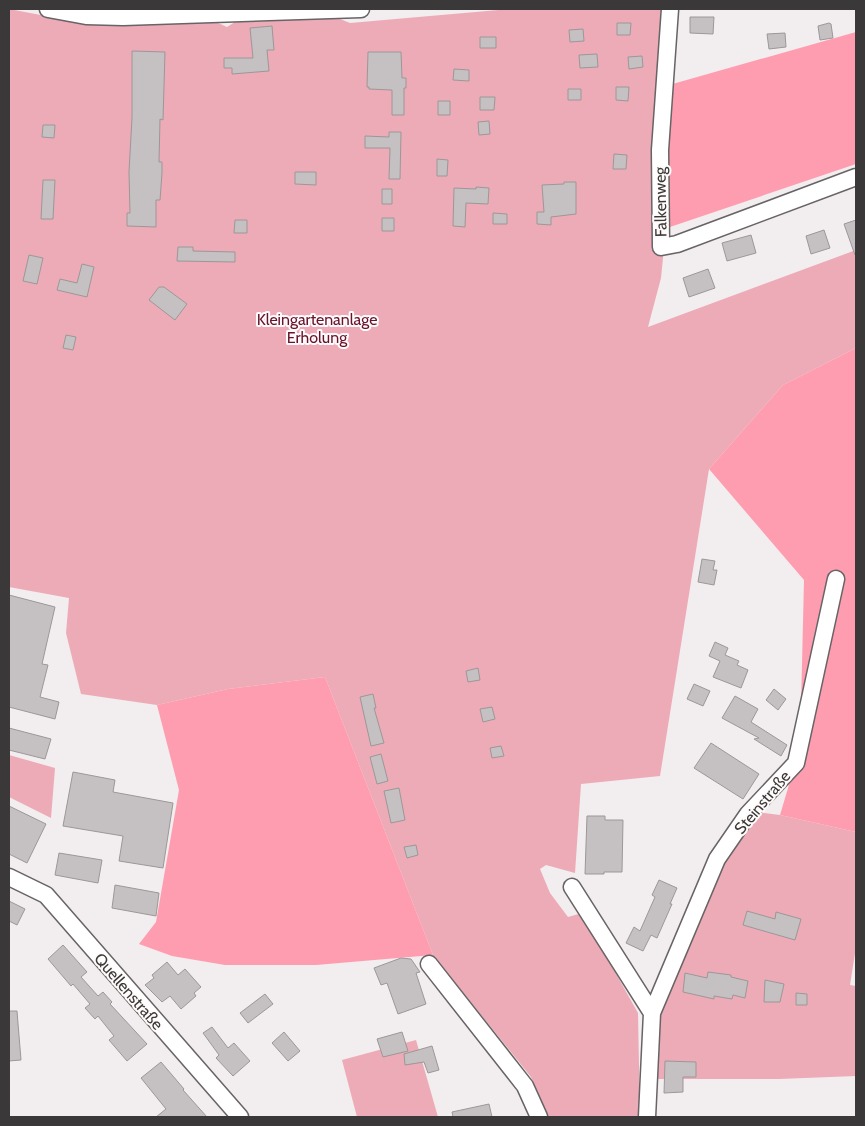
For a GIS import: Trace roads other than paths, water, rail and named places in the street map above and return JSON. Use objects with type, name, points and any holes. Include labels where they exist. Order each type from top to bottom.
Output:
[{"type":"street","points":[[56,10],[86,16],[123,17],[361,9]]},
{"type":"street","name":"Falkenweg","points":[[670,9],[660,150],[661,247],[677,244],[856,177]]},
{"type":"street","name":"Steinstraße","points":[[647,1117],[652,1013],[717,859],[748,814],[796,763],[836,579]]},
{"type":"street","name":"Quellenstraße","points":[[9,877],[46,895],[240,1117]]},
{"type":"street","points":[[572,887],[652,1013]]},
{"type":"street","points":[[429,964],[525,1086],[539,1117]]},
{"type":"park label","name":"Kleingartenanlage Erholung","points":[[317,328]]}]
